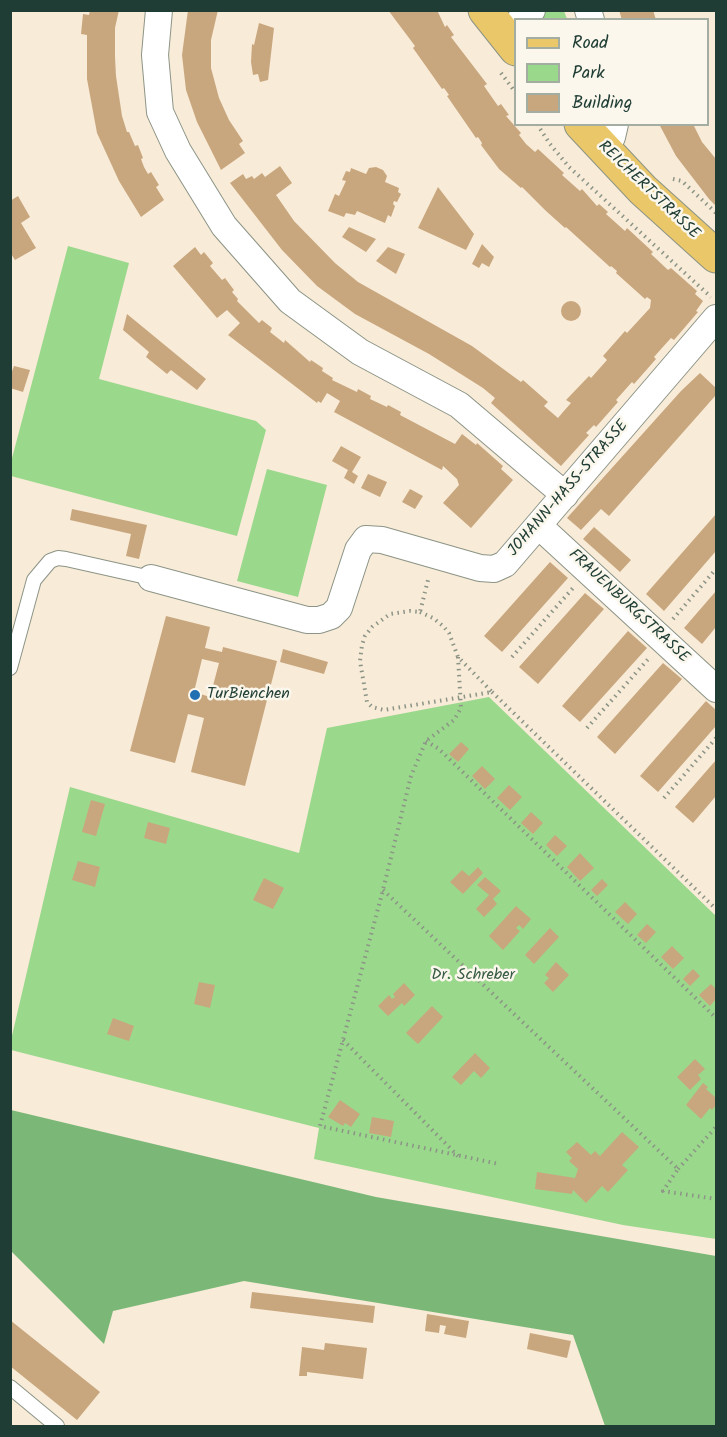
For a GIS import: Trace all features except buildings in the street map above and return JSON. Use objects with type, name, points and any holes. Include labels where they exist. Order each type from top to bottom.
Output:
[{"type":"main road","name":"REICHERTSTRASSE","points":[[586,126],[609,136],[643,190],[717,256]]},
{"type":"street","points":[[159,10],[155,55],[160,112],[178,151],[224,226],[290,301],[360,352],[459,405],[564,495]]},
{"type":"street","name":"JOHANN-HASS-STRASSE","points":[[151,578],[307,620],[319,620],[331,615],[339,608],[358,550],[366,539],[382,540],[480,568],[494,568],[505,564],[717,318]]},
{"type":"street","name":"FRAUENBURGSTRASSE","points":[[539,526],[717,689]]},
{"type":"lane","points":[[10,668],[34,580],[50,561],[58,558],[66,559],[151,578]]},
{"type":"lane","points":[[10,1387],[57,1426]]},
{"type":"path","points":[[538,126],[549,144],[569,167],[717,302]]},
{"type":"path","points":[[420,612],[434,555]]},
{"type":"path","points":[[587,728],[717,569]]},
{"type":"path","points":[[512,657],[588,571]]},
{"type":"path","points":[[492,692],[461,696],[384,710],[372,707],[368,702],[360,661],[365,636],[372,627],[390,614],[410,611],[420,612],[433,618],[448,633],[458,657],[461,696],[462,704],[459,714],[426,741],[411,776],[320,1126],[499,1164]]},
{"type":"path","points":[[458,657],[717,909]]},
{"type":"path","points":[[664,798],[717,738]]},
{"type":"path","points":[[426,741],[439,749],[717,1018]]},
{"type":"path","points":[[383,890],[678,1169]]},
{"type":"path","points":[[342,1039],[459,1156]]},
{"type":"path","points":[[717,1127],[678,1169],[663,1191],[717,1199]]},
{"type":"green space","points":[[508,11],[564,11],[567,18],[514,18]]},
{"type":"green space","points":[[68,246],[129,263],[99,379],[256,421],[266,430],[237,536],[11,476],[11,462]]},
{"type":"green space","points":[[267,469],[327,485],[298,597],[237,581]]},
{"type":"green space","name":"Dr. Schreber","points":[[489,697],[716,916],[716,1239],[623,1225],[314,1159],[319,1128],[11,1050],[11,1040],[70,787],[299,853],[327,728]]},
{"type":"green space","points":[[11,1110],[376,1197],[716,1256],[716,1426],[605,1426],[573,1335],[244,1281],[113,1311],[104,1344],[11,1251]]},
{"type":"place","name":"TurBienchen","points":[[195,695]]}]
